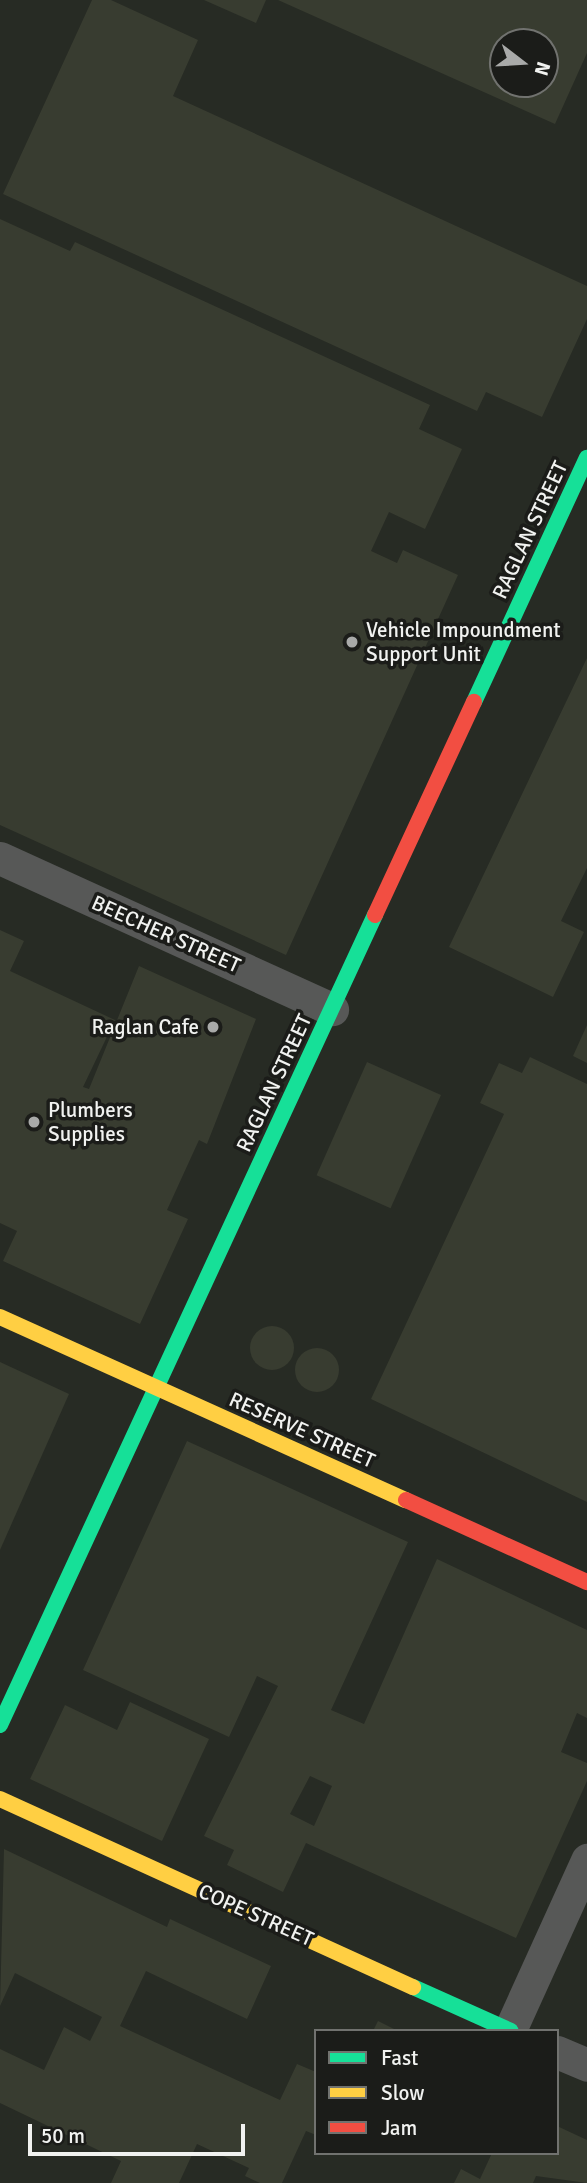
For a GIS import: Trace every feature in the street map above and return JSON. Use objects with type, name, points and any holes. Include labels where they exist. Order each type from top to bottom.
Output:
[{"type":"street","name":"RAGLAN STREET","points":[[0,1725],[587,458]]},
{"type":"street","name":"BEECHER STREET","points":[[0,858],[332,1009]]},
{"type":"street","name":"RESERVE STREET","points":[[0,1317],[587,1582]]},
{"type":"street","name":"COPE STREET","points":[[0,1799],[507,2029]]},
{"type":"street","points":[[512,2029],[587,1860]]},
{"type":"street","points":[[559,2053],[587,2065]]},
{"type":"shaded area","points":[[0,0],[587,0],[587,2183],[0,2183]]},
{"type":"building","points":[[92,0],[111,0],[198,40],[173,96],[587,286],[587,319],[542,417],[486,392],[477,411],[3,194]]},
{"type":"building","points":[[204,0],[266,0],[256,23]]},
{"type":"building","points":[[278,0],[587,0],[587,53],[555,124],[497,98],[559,98],[559,28],[489,28],[489,94]]},
{"type":"building","points":[[0,219],[70,251],[75,242],[430,405],[419,429],[462,449],[425,529],[389,512],[371,551],[397,563],[403,550],[458,575],[286,955],[0,825]]},
{"type":"building","points":[[587,658],[587,868],[561,921],[584,932],[553,997],[449,947]]},
{"type":"building","points":[[0,930],[24,941],[10,971],[115,1020],[83,1087],[89,1089],[139,966],[256,1019],[207,1144],[199,1140],[167,1210],[188,1219],[140,1324],[3,1261],[17,1231],[0,1223]]},
{"type":"building","points":[[587,1025],[587,1063],[573,1056]]},
{"type":"building","points":[[530,1057],[587,1084],[587,1502],[371,1399],[504,1114],[480,1103],[499,1063],[522,1073]]},
{"type":"building","points":[[367,1062],[441,1095],[391,1208],[317,1175]]},
{"type":"building","points":[[272,1326],[288,1332],[294,1348],[288,1364],[272,1370],[256,1364],[250,1348],[256,1332]]},
{"type":"building","points":[[317,1348],[333,1354],[339,1370],[333,1386],[317,1392],[301,1386],[295,1370],[301,1354]]},
{"type":"building","points":[[0,1362],[69,1394],[0,1550]]},
{"type":"building","points":[[187,1441],[408,1542],[331,1710],[364,1724],[437,1559],[587,1630],[587,1718],[577,1713],[561,1752],[587,1763],[587,1781],[516,1938],[306,1843],[283,1892],[227,1865],[234,1850],[204,1836],[278,1686],[257,1676],[229,1737],[83,1670]],"holes":[[[310,1776],[332,1786],[314,1826],[290,1814]]]},
{"type":"building","points":[[130,1702],[209,1739],[162,1841],[30,1779],[65,1705],[117,1730]]},
{"type":"building","points":[[4,1849],[167,1927],[170,1919],[271,1966],[247,2019],[146,1971],[120,2026],[280,2100],[297,2064],[314,2071],[314,2134],[306,2131],[282,2183],[260,2183],[245,2176],[249,2168],[197,2144],[179,2183],[111,2183],[121,2161],[0,2103],[0,2049],[44,2070],[64,2027],[90,2041],[102,2017],[15,1973],[0,2006]]},
{"type":"building","points":[[378,2021],[394,2029],[374,2029]]},
{"type":"building","points":[[559,2127],[587,2140],[587,2183],[536,2176],[533,2183],[454,2183],[461,2169],[480,2179],[491,2155],[559,2155]]},
{"type":"traffic: fast","points":[[474,702],[587,458]]},
{"type":"traffic: fast","points":[[0,1725],[375,915]]},
{"type":"traffic: fast","points":[[413,1987],[507,2029]]},
{"type":"traffic: slow","points":[[0,1317],[406,1500]]},
{"type":"traffic: slow","points":[[0,1799],[413,1987]]},
{"type":"traffic: jam","points":[[375,915],[474,702]]},
{"type":"traffic: jam","points":[[406,1500],[587,1582]]},
{"type":"place","name":"Vehicle Impoundment Support Unit","points":[[352,642]]},
{"type":"place","name":"Raglan Cafe","points":[[213,1027]]},
{"type":"place","name":"Plumbers Supplies","points":[[34,1122]]}]
